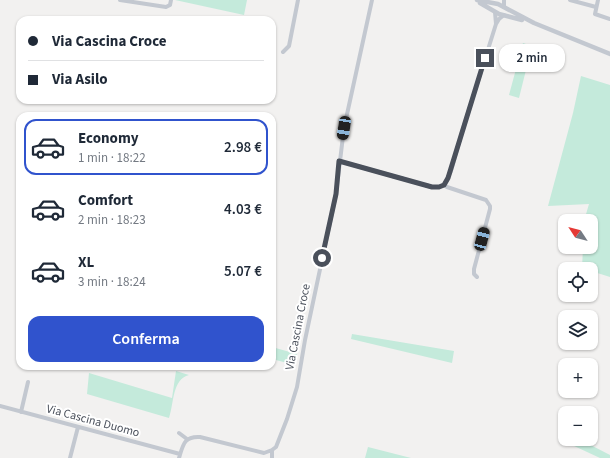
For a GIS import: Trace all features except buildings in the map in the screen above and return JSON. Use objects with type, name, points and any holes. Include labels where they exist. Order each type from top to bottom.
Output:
[{"type":"street","points":[[120,0],[166,7],[170,5],[171,0]]},
{"type":"street","points":[[283,52],[289,46],[298,0]]},
{"type":"street","name":"Via Cascina Croce","points":[[272,450],[278,442],[297,387],[305,340],[332,216],[344,128],[372,0]]},
{"type":"street","points":[[476,0],[497,2],[509,11],[534,23],[610,54]]},
{"type":"street","points":[[476,0],[495,12],[534,23]]},
{"type":"street","points":[[504,0],[504,7]]},
{"type":"street","points":[[570,0],[596,7]]},
{"type":"street","points":[[598,0],[595,14],[610,19]]},
{"type":"street","points":[[495,12],[496,24]]},
{"type":"street","points":[[339,161],[432,187],[444,185],[451,170],[496,24],[504,15]]},
{"type":"street","points":[[444,185],[486,200],[490,206],[474,270],[474,274],[477,277]]},
{"type":"street","points":[[21,412],[28,382]]},
{"type":"street","name":"Via Cascina Duomo","points":[[0,406],[180,456]]},
{"type":"street","points":[[70,458],[78,427]]},
{"type":"street","points":[[179,433],[187,439]]},
{"type":"street","points":[[180,456],[187,439],[191,437],[200,437],[264,453],[272,450],[272,458]]},
{"type":"green space","points":[[175,0],[247,0],[244,15]]},
{"type":"green space","points":[[523,43],[532,46],[519,98],[509,95]]},
{"type":"green space","points":[[581,76],[610,85],[610,277],[598,273],[598,262],[582,262],[583,254],[598,254],[598,214],[586,214],[589,204],[548,206],[573,113]]},
{"type":"green space","points":[[352,334],[454,351],[452,363],[351,339]]},
{"type":"green space","points":[[276,348],[297,354],[295,365],[276,360]]},
{"type":"green space","points":[[176,371],[189,375],[183,377],[179,381],[174,393],[169,418],[87,394],[89,373],[172,398]]},
{"type":"green space","points":[[574,446],[593,446],[610,455],[610,458],[600,458]]},
{"type":"green space","points":[[368,447],[411,458],[365,458]]},
{"type":"route","points":[[322,258],[336,194],[339,161],[432,187],[444,185],[451,170],[485,58]]}]
